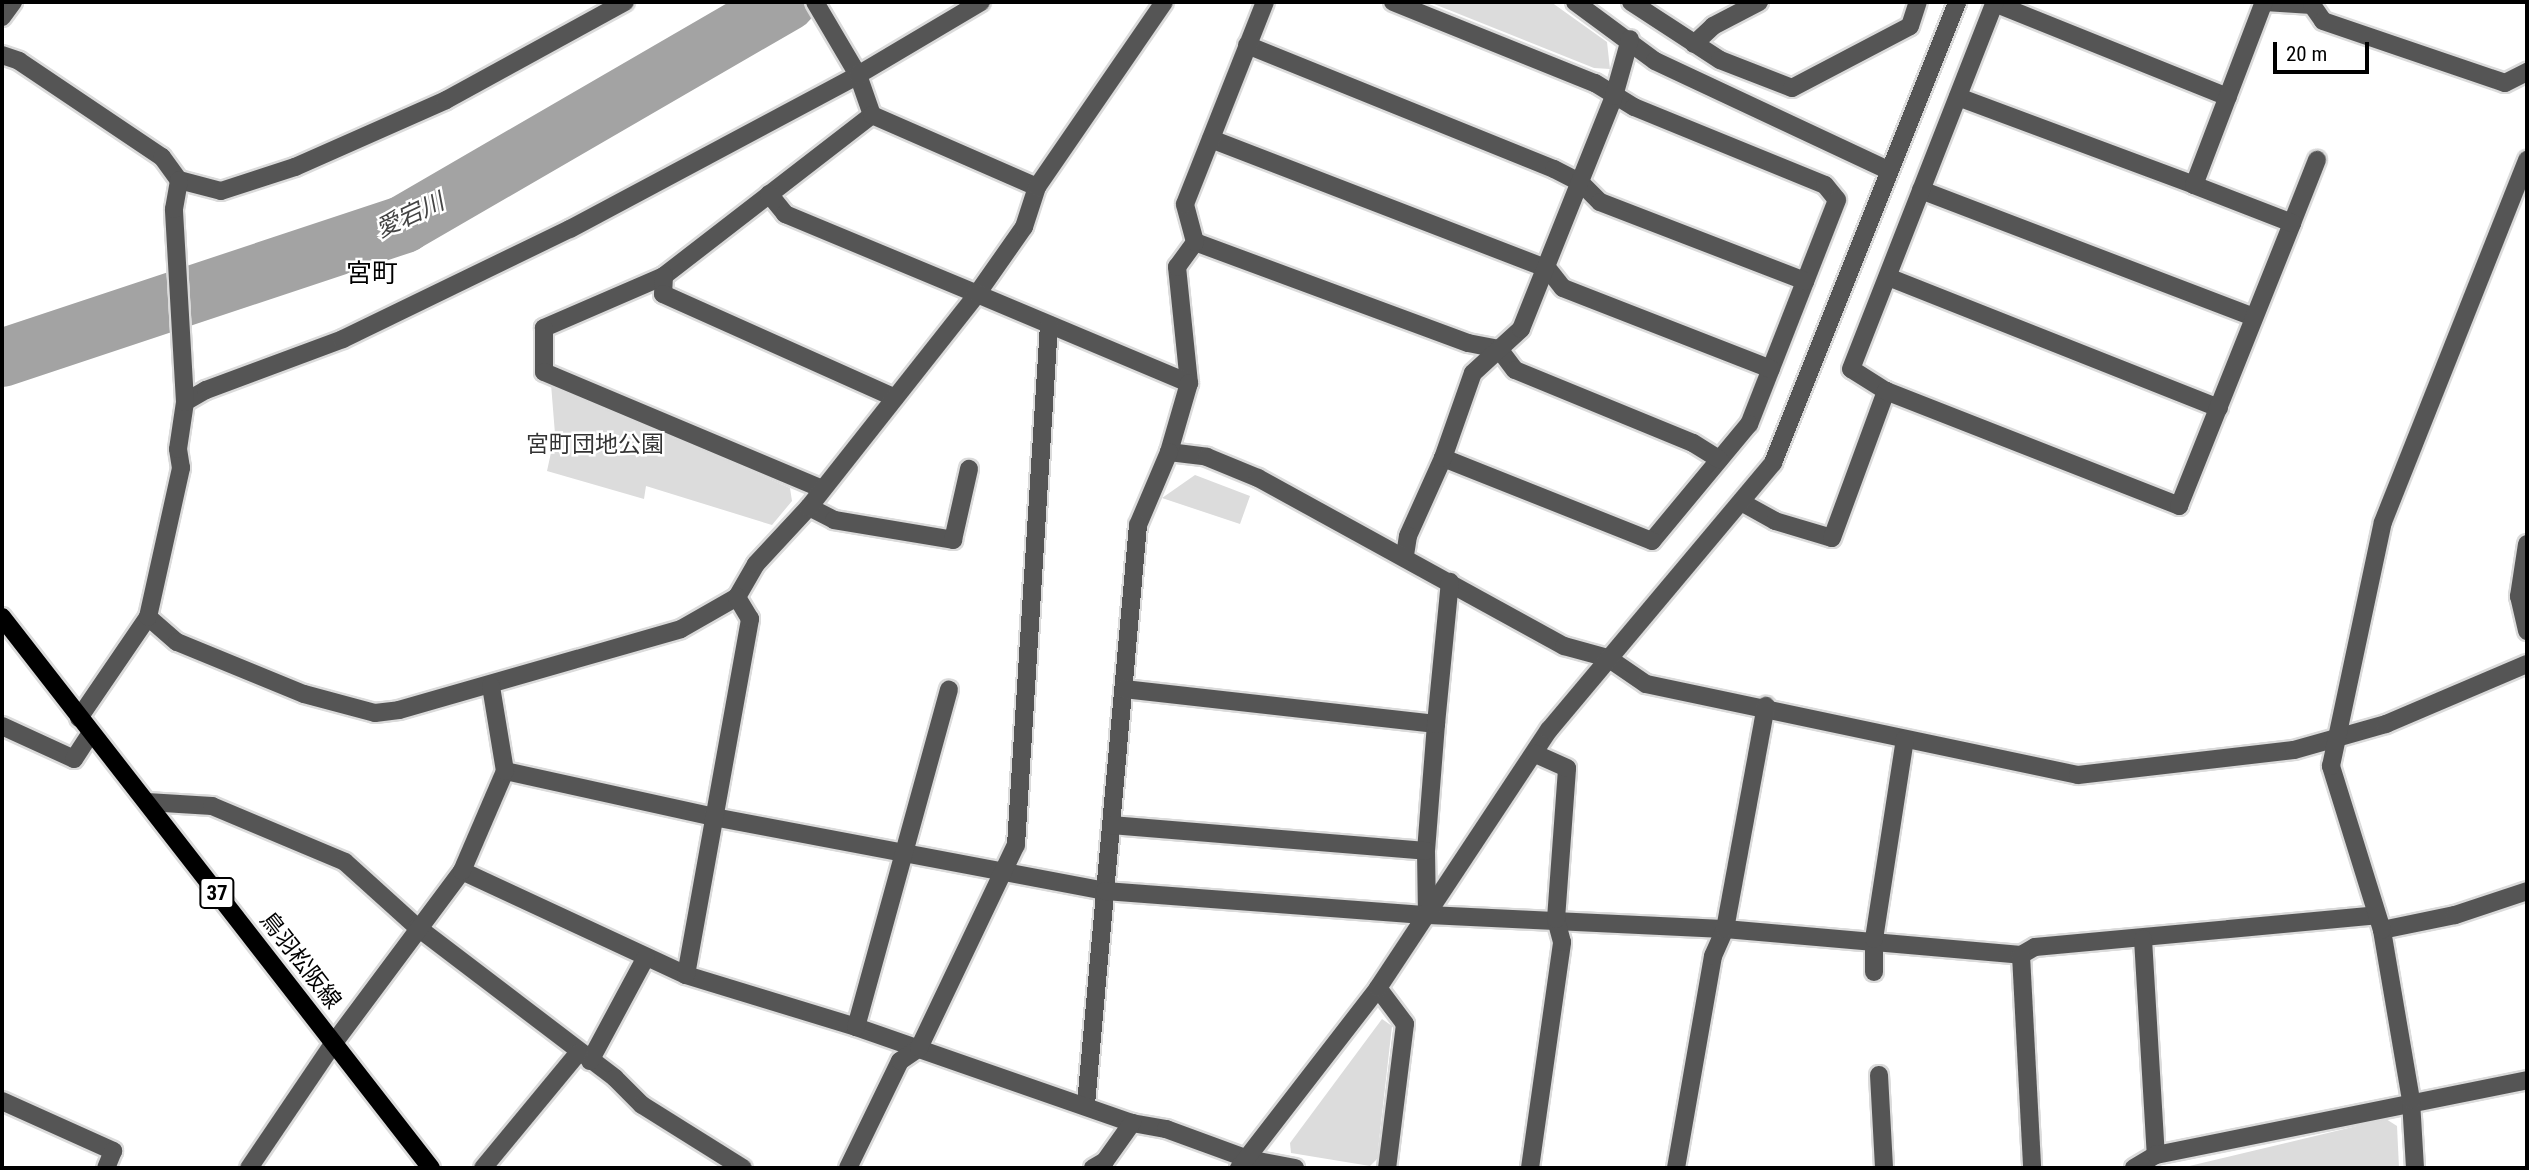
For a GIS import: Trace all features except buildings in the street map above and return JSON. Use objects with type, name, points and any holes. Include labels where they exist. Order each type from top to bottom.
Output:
[{"type":"main road","name":"鳥羽松阪線","points":[[2,617],[431,1168]]},
{"type":"street","points":[[2,18],[13,2]]},
{"type":"street","points":[[2,55],[19,61],[162,157],[179,180],[221,191],[295,167],[515,66],[625,2]]},
{"type":"street","points":[[815,2],[858,75],[872,115],[1037,187]]},
{"type":"street","points":[[185,402],[206,390],[343,339],[558,235],[858,75],[981,2]]},
{"type":"street","points":[[148,617],[177,642],[261,677],[375,713],[491,686],[681,628],[737,597],[756,564],[809,507],[977,294],[1024,227],[1037,187],[1164,2]]},
{"type":"street","points":[[1195,242],[1185,204],[1265,2]]},
{"type":"street","points":[[1393,2],[1595,83],[1614,96],[1825,185],[1838,200],[1749,424],[1652,541],[1443,458]]},
{"type":"street","points":[[1575,2],[1630,39],[1655,61],[1888,170]]},
{"type":"street","points":[[1632,2],[1720,60],[1792,88],[1910,26],[1918,2]]},
{"type":"street","points":[[1694,44],[1713,26],[1759,2]]},
{"type":"street","points":[[1243,1164],[1378,988],[1535,754],[1608,658],[1773,463],[1957,2]]},
{"type":"street","points":[[2228,97],[1995,2],[1851,369],[1886,391],[2179,506],[2317,160]]},
{"type":"street","points":[[2194,185],[2264,2],[2313,3],[2323,21],[2505,83],[2527,72]]},
{"type":"street","points":[[1405,556],[1408,536],[1443,458],[1473,373],[1521,329],[1548,269],[1614,96],[1630,39]]},
{"type":"street","points":[[1247,45],[1580,182],[1600,202],[1805,281]]},
{"type":"street","points":[[1958,97],[2292,223]]},
{"type":"street","points":[[822,489],[544,372],[544,328],[663,276],[872,115]]},
{"type":"street","points":[[1211,139],[1548,269],[1563,288],[1771,369]]},
{"type":"street","points":[[2415,1168],[2411,1100],[2379,923],[2331,766],[2383,523],[2527,160]]},
{"type":"street","points":[[79,718],[148,617],[181,468],[178,449],[185,402],[181,377],[174,209],[179,180]]},
{"type":"street","points":[[1921,190],[2255,317]]},
{"type":"street","points":[[769,194],[785,214],[1189,383]]},
{"type":"street","points":[[1195,242],[1468,344],[1499,349],[1515,370],[1693,443],[1719,459]]},
{"type":"street","points":[[1086,1104],[1138,525],[1169,452],[1189,383],[1177,267],[1195,242]]},
{"type":"street","points":[[663,276],[663,294],[895,398]]},
{"type":"street","points":[[1888,277],[2219,408]]},
{"type":"street","points":[[848,1168],[900,1061],[919,1048],[1006,873],[1020,820],[1049,325]]},
{"type":"street","points":[[1741,502],[1775,521],[1832,538],[1886,391]]},
{"type":"street","points":[[1169,452],[1208,457],[1258,478],[1405,556],[1564,646],[1608,658],[1646,684],[1766,706],[1905,739],[2078,775],[2294,750],[2398,719],[2527,664]]},
{"type":"street","points":[[809,507],[834,520],[953,540],[969,469]]},
{"type":"street","points":[[2527,544],[2519,596],[2527,631]]},
{"type":"street","points":[[1427,915],[1426,850],[1450,582]]},
{"type":"street","points":[[686,975],[750,619],[737,597]]},
{"type":"street","points":[[249,1168],[417,927],[462,872],[505,771],[491,686]]},
{"type":"street","points":[[856,1027],[949,690]]},
{"type":"street","points":[[1124,690],[1436,724]]},
{"type":"street","points":[[1676,1168],[1713,956],[1725,929],[1766,706]]},
{"type":"street","points":[[2,726],[74,759],[91,733]]},
{"type":"street","points":[[1874,972],[1874,939],[1905,739]]},
{"type":"street","points":[[1530,1168],[1562,942],[1556,919],[1567,768],[1535,754]]},
{"type":"street","points":[[505,771],[903,855],[1105,891],[1427,915],[1556,919],[1874,939],[2021,955],[2035,947],[2379,923],[2455,915],[2527,891]]},
{"type":"street","points":[[147,802],[212,806],[345,862],[417,927],[642,1105],[743,1168]]},
{"type":"street","points":[[1111,825],[1426,850]]},
{"type":"street","points":[[462,872],[686,975],[856,1027],[1086,1104],[1132,1123],[1166,1129],[1243,1164],[1295,1168]]},
{"type":"street","points":[[2143,939],[2156,1155]]},
{"type":"street","points":[[2021,955],[2032,1168]]},
{"type":"street","points":[[483,1168],[584,1057],[646,957]]},
{"type":"street","points":[[1378,988],[1405,1024],[1387,1168]]},
{"type":"street","points":[[1879,1075],[1884,1168]]},
{"type":"street","points":[[2134,1168],[2156,1155],[2411,1100],[2527,1080]]},
{"type":"street","points":[[2,1101],[113,1151],[106,1168]]},
{"type":"street","points":[[1093,1168],[1105,1161],[1132,1123]]},
{"type":"green space","points":[[1429,2],[1551,2],[1607,42],[1610,69],[1594,68]]},
{"type":"green space","name":"宮町団地公園","points":[[551,384],[790,488],[792,501],[772,525],[646,486],[644,499],[547,471],[555,434]]},
{"type":"green space","points":[[1195,475],[1250,496],[1240,524],[1162,498]]},
{"type":"green space","points":[[1382,1019],[1392,1026],[1377,1159],[1370,1166],[1291,1153],[1290,1143]]},
{"type":"green space","points":[[2386,1119],[2397,1126],[2399,1168],[2181,1168]]},
{"type":"waterway","name":"愛宕川","points":[[2,358],[404,224],[787,2]]},
{"type":"district","name":"宮町","points":[[372,274]]}]
